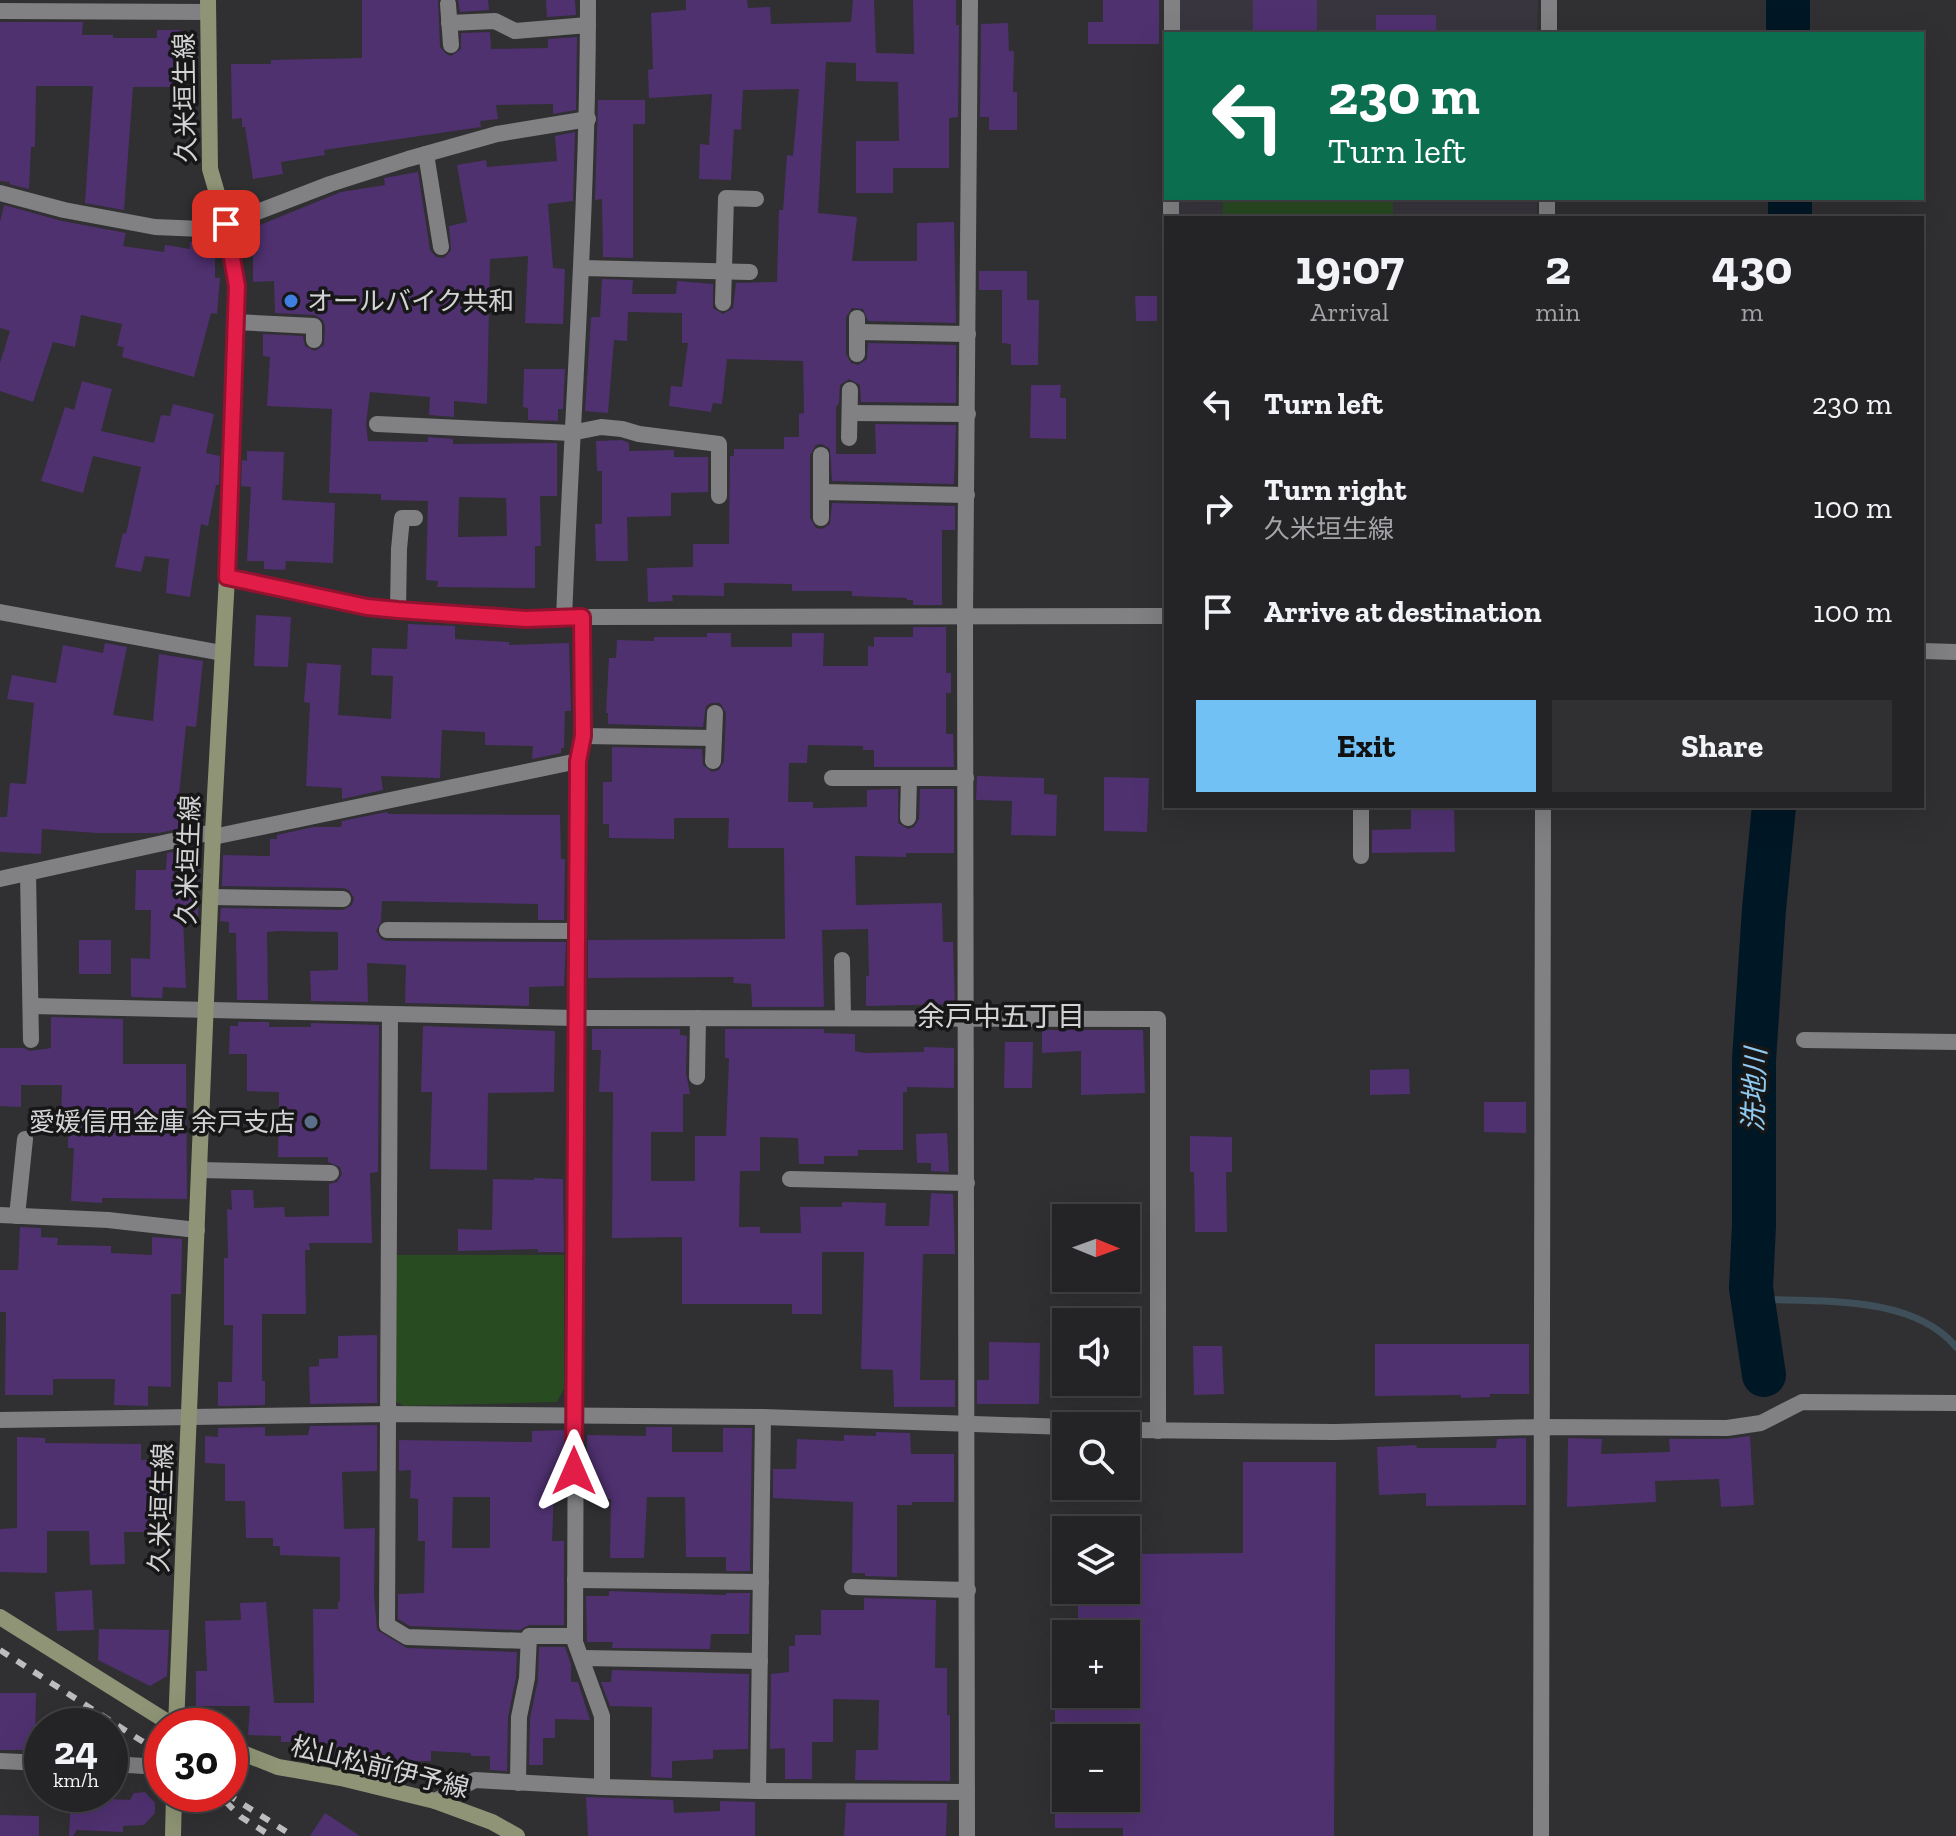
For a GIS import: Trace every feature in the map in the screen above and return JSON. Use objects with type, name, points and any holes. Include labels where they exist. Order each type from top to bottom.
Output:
[{"type":"main road","name":"久米垣生線","points":[[176,1708],[227,577],[237,286],[226,224],[210,169],[208,6]]},
{"type":"main road","points":[[0,1617],[146,1708]]},
{"type":"main road","name":"松山松前伊予線","points":[[248,1755],[278,1767],[341,1778],[435,1801],[492,1822],[517,1836]]},
{"type":"main road","points":[[173,1836],[174,1812]]},
{"type":"street","points":[[564,619],[588,119],[588,0]]},
{"type":"street","points":[[967,1836],[965,616],[970,0]]},
{"type":"street","points":[[1172,0],[1172,32]]},
{"type":"street","points":[[1549,0],[1549,32]]},
{"type":"street","points":[[448,4],[451,45]]},
{"type":"street","points":[[0,11],[208,6]]},
{"type":"street","points":[[449,23],[495,21],[515,31],[588,25]]},
{"type":"street","points":[[0,193],[64,210],[155,227],[202,229],[226,224],[304,197],[330,184],[426,154],[497,134],[588,119]]},
{"type":"street","points":[[426,154],[441,247]]},
{"type":"street","points":[[723,303],[726,198],[756,199]]},
{"type":"street","points":[[582,268],[750,272]]},
{"type":"street","points":[[235,322],[314,326],[314,340]]},
{"type":"street","points":[[857,354],[857,325],[968,334]]},
{"type":"street","points":[[849,438],[850,390]]},
{"type":"street","points":[[850,413],[968,414]]},
{"type":"street","points":[[377,424],[571,433],[601,427],[719,444],[719,496]]},
{"type":"street","points":[[821,455],[821,518]]},
{"type":"street","points":[[821,492],[967,495]]},
{"type":"street","points":[[398,610],[402,518],[415,518]]},
{"type":"street","points":[[227,577],[367,607],[483,617],[1164,616]]},
{"type":"street","points":[[0,612],[222,653]]},
{"type":"street","points":[[582,617],[583,736],[578,761],[575,1018],[575,1636],[602,1716],[602,1787]]},
{"type":"street","points":[[1924,651],[1956,652]]},
{"type":"street","points":[[713,761],[715,713]]},
{"type":"street","points":[[583,736],[714,738]]},
{"type":"street","points":[[0,879],[578,761]]},
{"type":"street","points":[[832,778],[966,778]]},
{"type":"street","points":[[908,818],[909,778]]},
{"type":"street","points":[[1361,808],[1361,856]]},
{"type":"street","points":[[1541,1836],[1543,808]]},
{"type":"street","points":[[28,873],[31,1040]]},
{"type":"street","points":[[211,897],[343,899]]},
{"type":"street","points":[[387,930],[576,931]]},
{"type":"street","points":[[842,960],[843,1018]]},
{"type":"street","points":[[31,1006],[575,1018],[1158,1019],[1158,1431]]},
{"type":"street","points":[[390,1014],[387,1625],[407,1637],[528,1641]]},
{"type":"street","points":[[697,1077],[698,1018]]},
{"type":"street","points":[[1804,1040],[1956,1042]]},
{"type":"street","points":[[25,1139],[8,1215],[108,1220],[197,1230]]},
{"type":"street","points":[[199,1170],[331,1173]]},
{"type":"street","points":[[790,1179],[967,1183]]},
{"type":"street","points":[[1140,1430],[1727,1428],[1761,1423],[1802,1402],[1956,1403]]},
{"type":"street","points":[[0,1420],[388,1414],[763,1417],[1052,1426]]},
{"type":"street","points":[[758,1791],[763,1417]]},
{"type":"street","points":[[575,1580],[761,1582]]},
{"type":"street","points":[[852,1587],[968,1590]]},
{"type":"street","points":[[518,1783],[519,1717],[527,1678],[529,1636],[575,1636]]},
{"type":"street","points":[[582,1658],[760,1661]]},
{"type":"street","points":[[0,1761],[24,1762]]},
{"type":"street","points":[[435,1801],[475,1780],[758,1791],[967,1792]]},
{"type":"shaded area","points":[[1178,0],[1538,0],[1537,32],[1177,32]]},
{"type":"shaded area","points":[[1177,200],[1537,200],[1537,216],[1177,216]]},
{"type":"green space","points":[[1223,200],[1393,200],[1393,216],[1222,216]]},
{"type":"green space","points":[[395,1255],[564,1255],[564,1389],[557,1402],[404,1406],[394,1400]]},
{"type":"building","points":[[362,0],[438,0],[440,47],[451,56],[461,49],[461,33],[490,32],[491,49],[548,48],[548,39],[577,37],[576,110],[553,114],[553,104],[496,105],[498,119],[480,121],[481,127],[324,150],[325,155],[281,162],[283,174],[253,179],[242,118],[232,119],[231,64],[362,58]]},
{"type":"building","points":[[458,0],[488,0],[489,10],[460,12]]},
{"type":"building","points":[[546,0],[575,0],[576,15],[547,17]]},
{"type":"building","points":[[686,0],[747,0],[748,8],[770,7],[771,24],[851,22],[853,0],[874,0],[876,53],[914,54],[913,0],[956,0],[956,25],[959,25],[958,117],[949,118],[949,168],[893,168],[893,193],[856,193],[856,141],[899,141],[898,82],[856,81],[856,63],[826,62],[818,213],[857,217],[852,261],[917,261],[917,223],[954,222],[956,323],[868,321],[863,309],[852,308],[846,317],[846,354],[851,363],[858,365],[867,359],[868,343],[956,345],[956,403],[861,402],[860,385],[849,379],[840,385],[836,407],[836,454],[876,454],[875,424],[956,425],[954,484],[832,481],[830,449],[822,444],[816,445],[810,455],[810,518],[816,528],[822,529],[830,524],[832,503],[955,506],[955,530],[942,530],[942,605],[913,605],[913,600],[907,598],[852,596],[852,591],[792,591],[792,584],[724,583],[724,596],[672,595],[673,601],[648,602],[647,568],[693,567],[693,544],[729,544],[730,456],[734,456],[734,449],[784,449],[784,437],[799,437],[799,414],[804,413],[803,361],[727,359],[722,404],[713,403],[711,412],[669,406],[671,386],[682,387],[688,343],[682,343],[682,313],[628,312],[627,341],[614,340],[608,413],[585,411],[591,317],[600,317],[602,279],[633,280],[632,294],[676,294],[677,281],[713,284],[713,308],[723,314],[733,308],[736,283],[777,282],[779,210],[783,210],[787,155],[793,156],[799,89],[743,90],[741,130],[734,129],[731,180],[699,179],[700,144],[709,145],[712,94],[649,98],[648,70],[653,69],[651,13],[686,10]]},
{"type":"building","points":[[1103,0],[1159,0],[1159,44],[1088,44],[1088,22],[1103,22]]},
{"type":"building","points":[[1253,0],[1317,0],[1317,32],[1253,32]]},
{"type":"building","points":[[1376,15],[1436,15],[1436,32],[1376,32]]},
{"type":"building","points":[[0,22],[83,22],[82,35],[113,35],[113,38],[157,38],[157,30],[180,30],[180,87],[133,87],[124,210],[85,203],[93,86],[36,86],[35,147],[31,147],[29,189],[0,181]]},
{"type":"building","points":[[1008,23],[1009,51],[1014,51],[1013,92],[1017,92],[1017,130],[989,130],[989,117],[980,117],[981,24]]},
{"type":"building","points":[[598,100],[645,100],[645,124],[633,124],[633,258],[603,257],[602,199],[595,200]]},
{"type":"building","points":[[575,132],[573,201],[548,204],[553,268],[565,269],[563,324],[525,323],[528,256],[490,259],[487,404],[454,401],[454,417],[429,415],[430,397],[370,392],[366,424],[368,441],[428,442],[428,437],[453,439],[453,444],[557,443],[557,496],[540,496],[541,546],[535,546],[535,588],[437,587],[438,581],[426,580],[428,501],[381,500],[381,494],[329,493],[332,409],[267,406],[270,357],[263,356],[263,334],[303,336],[305,346],[315,351],[324,345],[325,326],[323,320],[315,315],[275,313],[274,281],[253,282],[253,253],[257,253],[255,227],[341,192],[385,185],[384,178],[418,172],[430,250],[436,257],[444,258],[451,250],[449,226],[467,222],[457,165],[486,160],[487,167],[557,161],[555,136]],"holes":[[[459,497],[506,498],[507,536],[458,537]]]},
{"type":"building","points":[[4,205],[62,221],[126,233],[123,246],[164,252],[165,245],[190,249],[190,242],[215,242],[215,278],[220,278],[217,314],[211,313],[194,377],[122,357],[124,347],[117,346],[122,324],[81,315],[75,347],[53,342],[33,402],[0,391],[0,363],[10,331],[0,328],[0,222]]},
{"type":"building","points":[[979,271],[1027,271],[1027,300],[1039,300],[1038,365],[1011,365],[1011,344],[1002,343],[1002,290],[979,290]]},
{"type":"building","points":[[1135,296],[1157,296],[1157,321],[1136,321]]},
{"type":"building","points":[[524,369],[565,369],[563,409],[558,409],[558,421],[528,420],[528,408],[523,407]]},
{"type":"building","points":[[82,381],[112,389],[101,431],[154,443],[161,415],[170,416],[173,404],[214,414],[206,453],[220,456],[219,485],[216,485],[208,526],[201,524],[190,597],[166,593],[169,559],[145,556],[141,572],[115,567],[141,467],[93,456],[83,493],[41,481],[65,407],[74,410]]},
{"type":"building","points":[[1031,385],[1061,385],[1060,398],[1066,398],[1066,439],[1030,438]]},
{"type":"building","points":[[622,440],[629,443],[629,451],[674,450],[674,457],[708,457],[708,492],[671,493],[671,516],[627,517],[628,561],[596,561],[595,524],[602,524],[602,471],[597,471],[596,441]]},
{"type":"building","points":[[247,451],[284,452],[282,500],[335,503],[333,563],[286,561],[285,570],[264,569],[264,561],[247,561],[251,487],[241,486],[242,460],[247,461]]},
{"type":"building","points":[[256,615],[291,617],[288,667],[254,666]]},
{"type":"building","points":[[408,624],[455,626],[455,639],[509,642],[509,645],[569,643],[571,711],[565,711],[564,748],[561,748],[561,753],[532,759],[533,746],[485,745],[485,732],[442,730],[440,778],[381,776],[383,790],[342,799],[342,788],[306,786],[310,703],[304,702],[307,663],[341,665],[338,715],[391,719],[393,676],[371,675],[372,648],[407,649]]},
{"type":"building","points":[[913,627],[946,627],[946,673],[951,673],[951,693],[946,693],[946,734],[953,734],[954,767],[874,767],[874,750],[863,750],[863,746],[808,745],[807,763],[789,763],[788,802],[813,802],[813,808],[867,807],[867,790],[898,789],[898,823],[908,829],[914,827],[919,819],[920,789],[954,789],[954,853],[906,853],[906,857],[855,856],[856,905],[942,903],[943,942],[953,942],[955,1004],[866,1006],[868,929],[822,930],[824,1007],[752,1007],[751,984],[733,983],[734,977],[588,978],[588,940],[785,939],[784,848],[728,848],[729,818],[674,818],[674,839],[609,838],[609,824],[603,824],[603,782],[612,782],[612,747],[702,749],[703,765],[712,772],[719,770],[724,761],[726,713],[720,703],[706,706],[703,727],[608,724],[609,658],[616,658],[617,640],[654,641],[654,637],[707,637],[707,633],[731,633],[731,647],[792,647],[792,633],[824,633],[823,666],[868,666],[868,646],[874,647],[874,637],[913,637]]},
{"type":"building","points":[[105,643],[127,647],[113,715],[153,721],[159,654],[203,661],[196,727],[186,726],[179,795],[200,795],[200,824],[159,833],[42,829],[41,854],[0,852],[0,817],[7,817],[10,783],[26,784],[34,703],[7,699],[12,675],[56,683],[63,645],[103,653]]},
{"type":"building","points":[[977,776],[1044,778],[1044,794],[1057,795],[1056,836],[1011,835],[1012,801],[976,800]]},
{"type":"building","points":[[1104,777],[1149,778],[1147,832],[1104,831]]},
{"type":"building","points":[[1411,808],[1454,808],[1455,852],[1372,853],[1372,830],[1411,829]]},
{"type":"building","points":[[387,812],[560,815],[561,859],[565,859],[564,920],[538,920],[538,904],[382,901],[381,921],[376,931],[381,939],[387,941],[566,942],[564,986],[529,987],[529,1006],[405,1003],[406,965],[367,963],[368,1002],[311,1001],[310,971],[338,970],[338,932],[280,931],[267,932],[268,1000],[237,1000],[236,933],[229,933],[229,922],[220,921],[221,908],[343,910],[352,905],[354,898],[349,890],[343,888],[222,886],[223,855],[270,856],[270,839],[277,839],[277,835],[313,827],[341,827],[342,821]]},
{"type":"building","points":[[199,846],[198,921],[183,920],[186,988],[163,987],[162,998],[131,997],[131,958],[150,959],[151,910],[135,910],[136,870],[166,870],[167,853]]},
{"type":"building","points":[[79,940],[111,940],[111,974],[79,974]]},
{"type":"building","points":[[51,1017],[123,1019],[123,1064],[186,1064],[187,1199],[102,1198],[102,1203],[71,1201],[74,1148],[68,1148],[68,1121],[61,1121],[62,1085],[21,1085],[21,1107],[0,1106],[0,1048],[30,1051],[51,1048]]},
{"type":"building","points":[[238,1022],[269,1022],[269,1027],[311,1027],[311,1023],[379,1025],[378,1172],[370,1173],[372,1243],[309,1243],[310,1250],[305,1250],[306,1314],[262,1314],[265,1405],[218,1406],[218,1382],[232,1382],[233,1325],[224,1325],[224,1258],[228,1258],[227,1209],[232,1210],[231,1190],[253,1190],[254,1208],[284,1207],[285,1217],[329,1216],[329,1184],[337,1182],[342,1174],[340,1167],[328,1162],[328,1157],[278,1157],[279,1092],[247,1091],[247,1054],[229,1054],[230,1026],[238,1026]]},
{"type":"building","points":[[423,1026],[555,1031],[554,1092],[488,1093],[487,1170],[430,1169],[432,1092],[421,1092]]},
{"type":"building","points":[[592,1029],[680,1029],[680,1035],[687,1036],[686,1073],[690,1094],[683,1094],[683,1132],[651,1132],[651,1181],[695,1181],[695,1136],[726,1136],[729,1058],[725,1058],[725,1029],[824,1029],[824,1033],[855,1034],[855,1051],[864,1053],[924,1052],[924,1047],[954,1048],[954,1088],[907,1087],[907,1092],[903,1092],[903,1150],[858,1150],[858,1156],[824,1156],[824,1164],[799,1164],[798,1138],[760,1137],[760,1171],[740,1171],[739,1227],[760,1227],[760,1233],[801,1233],[800,1207],[842,1207],[842,1202],[886,1203],[885,1226],[929,1226],[931,1193],[953,1194],[955,1254],[923,1254],[920,1380],[955,1380],[955,1407],[894,1407],[893,1370],[861,1369],[864,1252],[822,1252],[822,1314],[792,1314],[792,1304],[682,1304],[682,1237],[612,1238],[613,1092],[599,1092],[601,1050],[592,1050]]},
{"type":"building","points":[[1042,1030],[1143,1030],[1145,1093],[1081,1095],[1081,1051],[1042,1053]]},
{"type":"building","points":[[1005,1042],[1033,1042],[1032,1088],[1004,1088]]},
{"type":"building","points":[[1409,1069],[1410,1094],[1370,1095],[1370,1070]]},
{"type":"building","points":[[1484,1102],[1526,1102],[1526,1133],[1484,1132]]},
{"type":"building","points":[[947,1133],[949,1172],[931,1171],[931,1163],[917,1163],[916,1134]]},
{"type":"building","points":[[1190,1136],[1232,1137],[1232,1172],[1226,1172],[1227,1232],[1195,1232]]},
{"type":"building","points":[[493,1179],[563,1179],[564,1252],[538,1252],[538,1249],[458,1251],[458,1229],[492,1230]]},
{"type":"building","points":[[20,1227],[41,1228],[41,1237],[58,1238],[57,1245],[111,1246],[111,1253],[152,1255],[152,1237],[182,1239],[181,1294],[171,1294],[171,1387],[148,1386],[148,1406],[114,1405],[115,1379],[53,1379],[53,1395],[5,1395],[6,1312],[0,1312],[0,1270],[18,1270]]},
{"type":"building","points":[[377,1335],[377,1403],[310,1404],[309,1367],[319,1366],[319,1359],[338,1358],[338,1336]]},
{"type":"building","points":[[989,1342],[1040,1343],[1039,1404],[977,1404],[977,1380],[989,1380]]},
{"type":"building","points":[[1375,1344],[1529,1344],[1529,1394],[1461,1398],[1461,1395],[1375,1396]]},
{"type":"building","points":[[1193,1346],[1222,1346],[1224,1394],[1194,1395]]},
{"type":"building","points":[[377,1425],[377,1471],[342,1472],[344,1529],[375,1528],[377,1630],[407,1648],[517,1652],[516,1677],[508,1717],[507,1771],[490,1770],[490,1756],[431,1751],[431,1761],[338,1763],[338,1756],[318,1756],[318,1750],[313,1750],[313,1742],[281,1742],[281,1736],[248,1735],[250,1706],[196,1706],[196,1671],[207,1671],[205,1621],[241,1620],[240,1603],[266,1602],[274,1703],[314,1703],[313,1609],[338,1609],[340,1557],[280,1555],[280,1546],[273,1546],[273,1538],[246,1538],[245,1501],[225,1501],[225,1464],[205,1463],[205,1436],[218,1437],[218,1428],[265,1427],[265,1436],[308,1435],[310,1426]]},
{"type":"building","points":[[646,1427],[672,1427],[672,1452],[723,1452],[723,1428],[752,1428],[750,1571],[726,1571],[726,1557],[686,1557],[685,1497],[647,1497],[644,1558],[610,1558],[611,1499],[591,1499],[591,1491],[587,1491],[587,1435],[646,1436]]},
{"type":"building","points":[[565,1430],[565,1491],[554,1491],[552,1541],[564,1541],[564,1625],[529,1625],[520,1630],[410,1626],[398,1619],[398,1594],[424,1593],[425,1541],[418,1541],[418,1499],[410,1498],[411,1470],[399,1471],[399,1440],[532,1442],[532,1431]],"holes":[[[453,1497],[490,1497],[490,1548],[452,1548]]]},
{"type":"building","points":[[876,1432],[910,1433],[911,1454],[954,1454],[954,1502],[897,1505],[897,1577],[852,1573],[853,1502],[773,1498],[773,1469],[796,1469],[797,1439],[844,1441],[844,1435],[876,1436]]},
{"type":"building","points":[[1750,1436],[1754,1505],[1721,1507],[1719,1479],[1655,1481],[1656,1502],[1567,1507],[1568,1438],[1602,1439],[1601,1454],[1670,1452],[1669,1439]]},
{"type":"building","points":[[17,1437],[45,1438],[45,1443],[141,1444],[141,1460],[154,1460],[153,1485],[167,1485],[167,1505],[154,1505],[154,1532],[124,1532],[125,1564],[90,1565],[89,1531],[47,1531],[47,1573],[0,1572],[0,1529],[17,1528]]},
{"type":"building","points":[[1526,1438],[1526,1505],[1426,1506],[1426,1493],[1379,1495],[1377,1447],[1496,1448],[1497,1439]]},
{"type":"building","points":[[1243,1462],[1336,1462],[1334,1836],[1123,1836],[1123,1828],[1055,1828],[1055,1812],[1140,1812],[1140,1724],[1055,1724],[1055,1708],[1140,1708],[1140,1620],[1078,1620],[1078,1604],[1140,1604],[1140,1554],[1243,1553]]},
{"type":"building","points":[[92,1590],[94,1630],[57,1631],[55,1592]]},
{"type":"building","points":[[609,1591],[750,1593],[749,1634],[711,1634],[710,1649],[612,1648],[613,1642],[587,1642],[586,1596],[609,1596]]},
{"type":"building","points":[[864,1598],[936,1600],[935,1668],[947,1668],[950,1781],[855,1780],[856,1750],[878,1750],[879,1700],[833,1699],[833,1742],[812,1742],[812,1779],[785,1779],[785,1748],[770,1749],[771,1674],[789,1672],[789,1646],[795,1646],[795,1635],[821,1635],[821,1610],[864,1610]]},
{"type":"building","points":[[99,1629],[169,1630],[167,1676],[150,1686],[98,1660]]},
{"type":"building","points":[[539,1647],[565,1647],[571,1664],[571,1682],[578,1682],[590,1720],[555,1719],[555,1738],[543,1738],[543,1765],[529,1765],[530,1718],[538,1680]]},
{"type":"building","points":[[612,1670],[749,1674],[748,1749],[713,1750],[713,1759],[672,1761],[672,1778],[651,1777],[652,1707],[610,1706],[601,1682],[611,1682]]},
{"type":"building","points":[[0,1693],[36,1693],[36,1708],[24,1708],[24,1750],[0,1750]]},
{"type":"building","points":[[144,1792],[144,1812],[155,1812],[144,1825],[123,1826],[123,1832],[77,1830],[69,1836],[70,1812],[128,1812],[128,1800],[134,1793]]},
{"type":"building","points":[[586,1797],[673,1800],[674,1813],[720,1811],[720,1801],[755,1802],[755,1836],[588,1836]]},
{"type":"building","points":[[846,1803],[947,1803],[946,1836],[844,1836]]},
{"type":"building","points":[[325,1813],[360,1836],[310,1836]]},
{"type":"building","points":[[0,1815],[39,1816],[39,1836],[0,1836]]},
{"type":"waterway","name":"洗地川","points":[[1788,0],[1788,32]]},
{"type":"waterway","name":"洗地川","points":[[1790,200],[1790,216]]},
{"type":"waterway","name":"洗地川","points":[[1764,1375],[1751,1288],[1754,1060],[1774,808]]},
{"type":"waterway","points":[[1754,1299],[1862,1304],[1890,1309],[1938,1330],[1956,1347]]},
{"type":"railway","points":[[0,1650],[144,1742]]},
{"type":"railway","points":[[248,1807],[293,1836]]},
{"type":"railway","points":[[236,1812],[271,1836]]},
{"type":"place","name":"オールバイク共和","points":[[291,301]]},
{"type":"place","name":"愛媛信用金庫 余戸支店","points":[[311,1122]]},
{"type":"district","name":"余戸中五丁目","points":[[1001,1016]]},
{"type":"route","points":[[226,224],[237,286],[227,577],[367,607],[454,616],[526,619],[582,617],[583,736],[578,761],[575,1018],[574,1471]]}]
